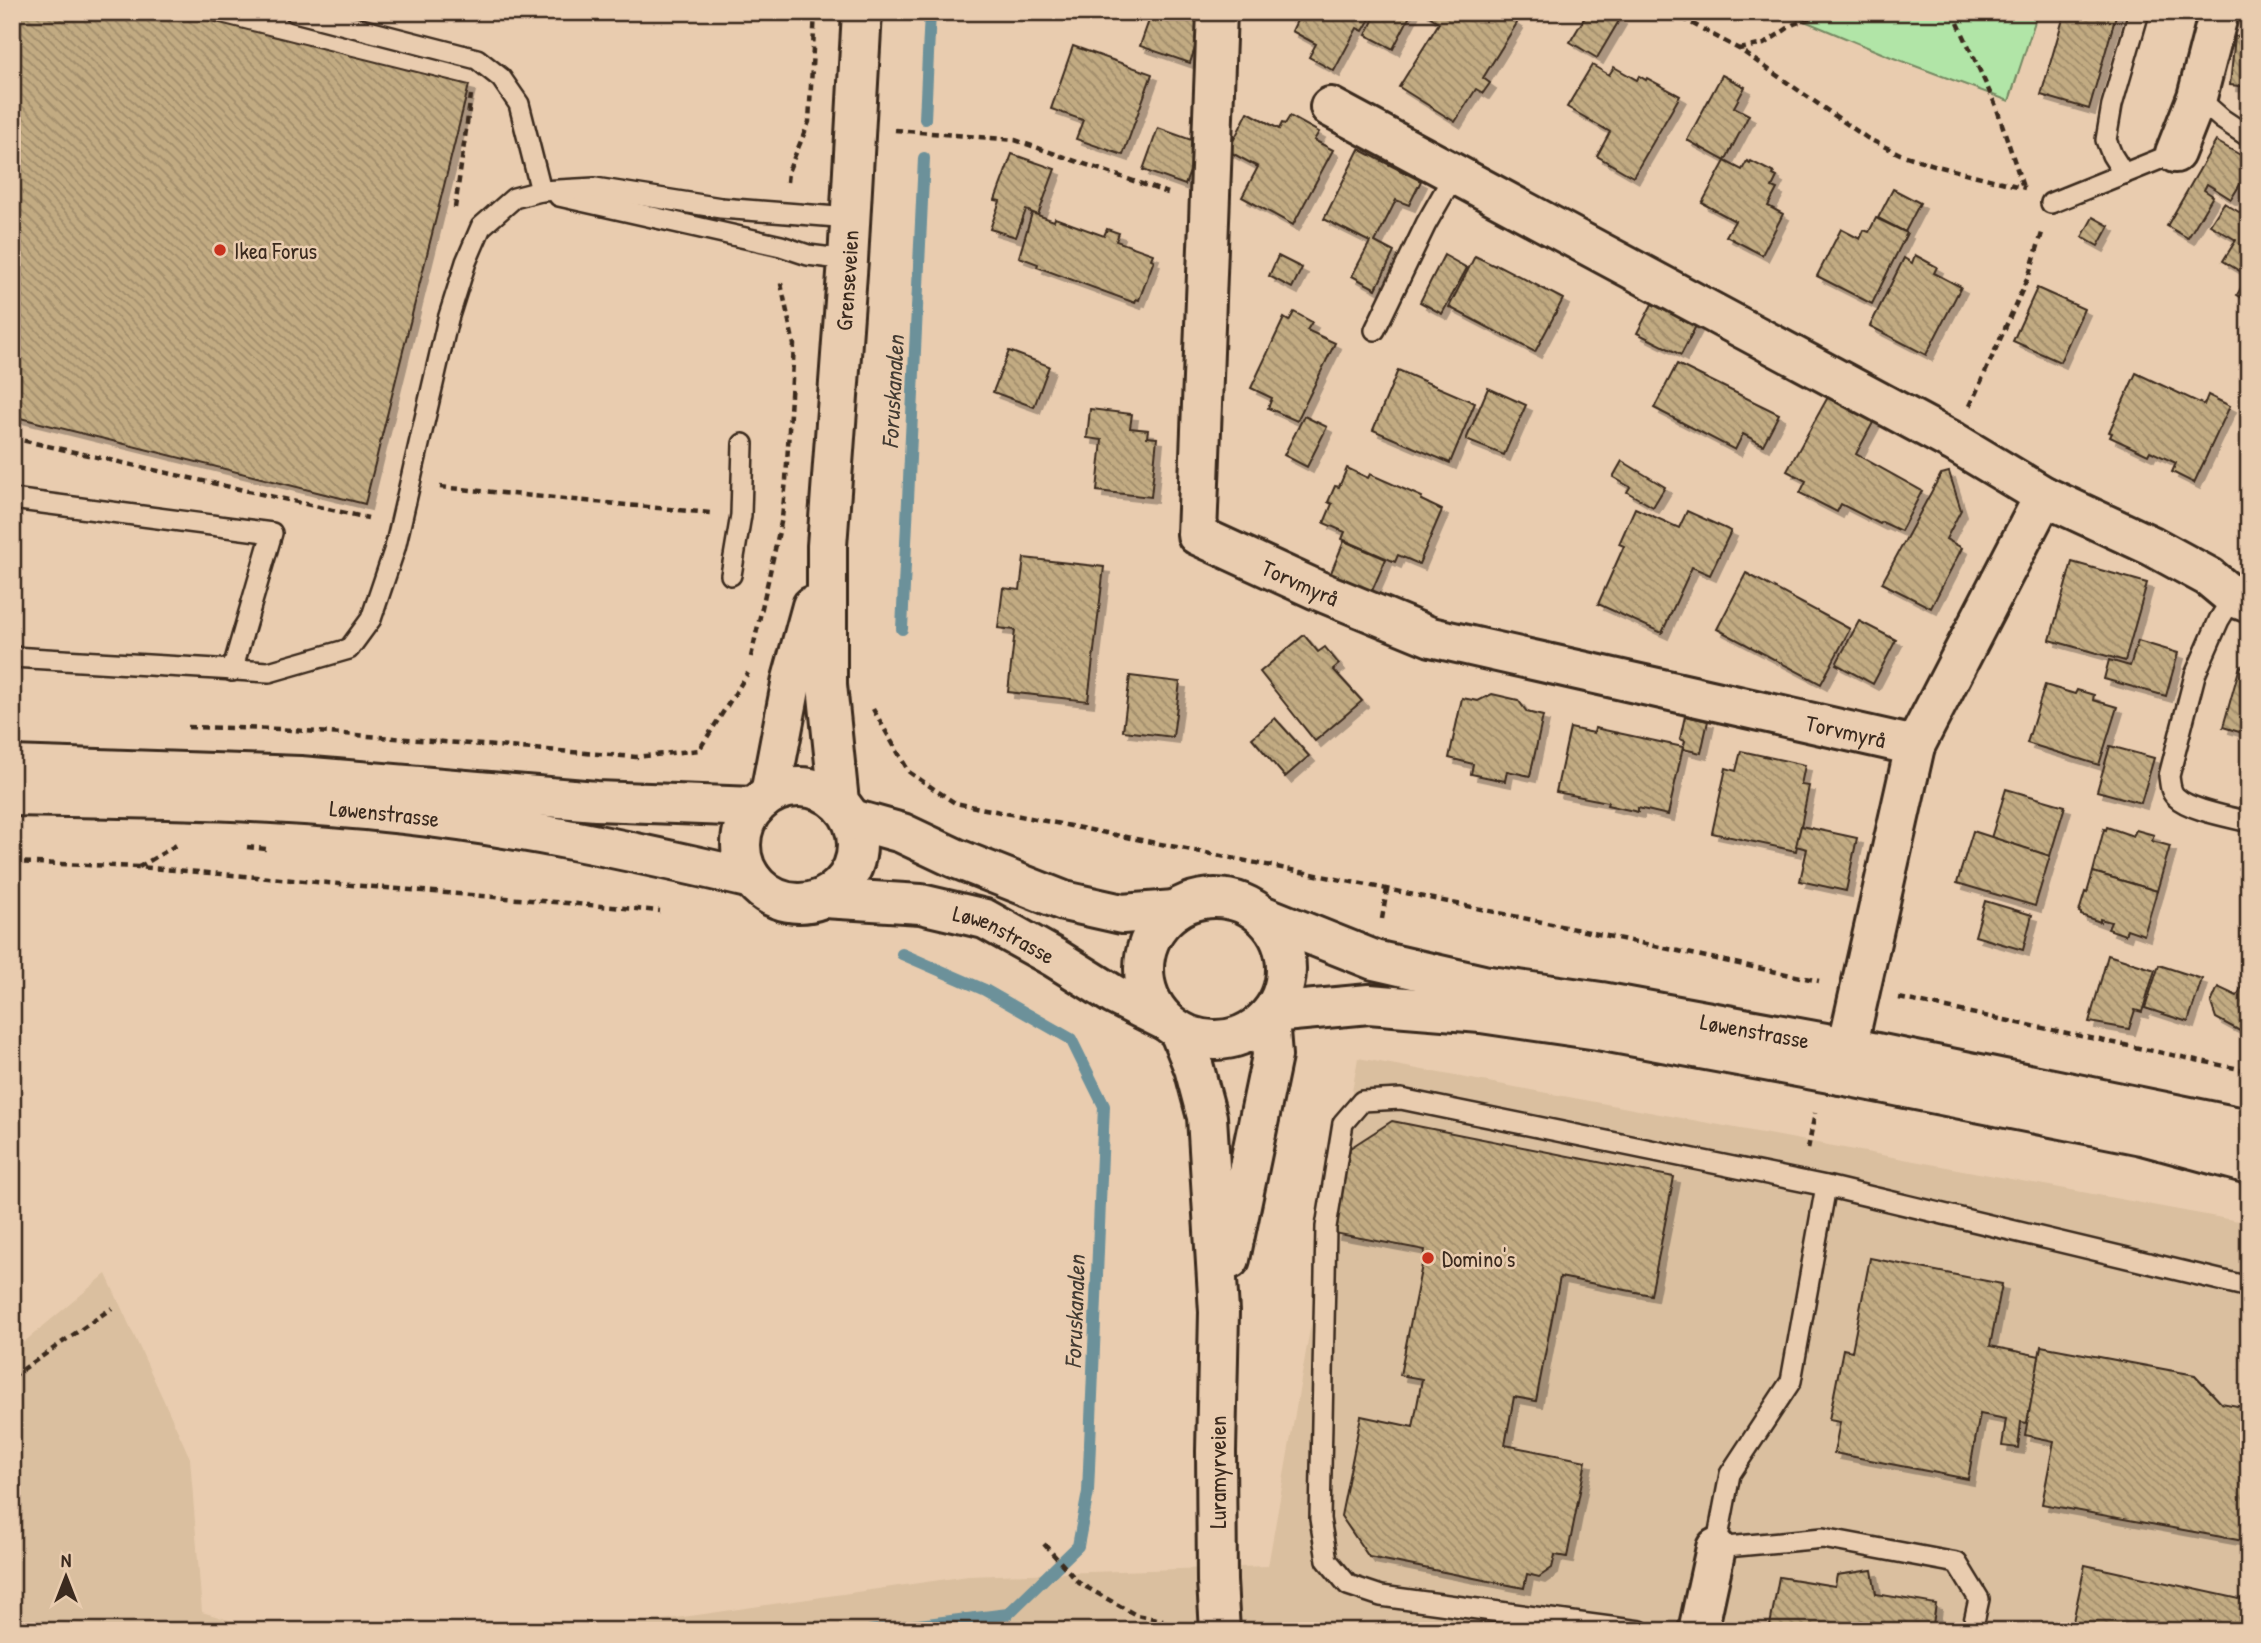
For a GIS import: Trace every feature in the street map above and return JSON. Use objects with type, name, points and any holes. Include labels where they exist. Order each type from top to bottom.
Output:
[{"type":"street","name":"Grenseveien","points":[[846,811],[827,685],[827,547],[848,260],[862,12]]},
{"type":"street","name":"Torvmyrå","points":[[1217,12],[1197,535],[1317,590],[1431,637],[1915,746]]},
{"type":"street","points":[[2175,153],[2197,97],[2219,12]]},
{"type":"street","points":[[1329,107],[1954,442],[2044,496],[2175,559],[2208,577],[2241,600]]},
{"type":"street","name":"Torvmyrå","points":[[1844,1061],[1915,746],[2044,496]]},
{"type":"street","name":"Grenseveien","points":[[762,801],[827,547]]},
{"type":"street","name":"Løwenstrasse","points":[[12,766],[300,776],[596,801],[762,801]]},
{"type":"street","points":[[846,811],[857,836],[857,855],[851,872],[840,888],[824,898],[805,904],[785,902],[766,893],[752,879],[743,862],[741,843],[745,824],[762,801],[788,788],[806,787],[824,792],[846,811],[1064,901],[1122,914],[1175,910]]},
{"type":"street","name":"Løwenstrasse","points":[[12,796],[174,799],[403,814],[532,832],[632,851],[752,879]]},
{"type":"street","name":"Løwenstrasse","points":[[824,898],[921,904],[985,919],[1172,1026]]},
{"type":"street","points":[[1221,898],[1244,904],[1264,916],[1278,933],[1285,953],[1287,974],[1283,995],[1270,1015],[1257,1028],[1239,1037],[1219,1041],[1198,1039],[1172,1026],[1155,1009],[1146,989],[1144,966],[1148,945],[1159,925],[1175,910],[1197,900],[1221,898]]},
{"type":"street","name":"Løwenstrasse","points":[[1264,916],[1374,960],[1482,985],[1601,1002],[2142,1135],[2249,1164]]},
{"type":"street","name":"Løwenstrasse","points":[[1270,1015],[1369,1004],[1481,1013],[1844,1061],[2249,1129]]},
{"type":"street","name":"Luramyrveien","points":[[1219,1312],[1259,1108],[1272,1056],[1270,1015]]},
{"type":"street","name":"Luramyrveien","points":[[1172,1026],[1194,1068],[1207,1117],[1219,1312],[1216,1451],[1220,1631]]},
{"type":"street","points":[[1698,1631],[1716,1548]]},
{"type":"lane","points":[[295,12],[477,60],[501,78],[519,104],[541,191]]},
{"type":"lane","points":[[2124,174],[2106,140],[2112,105],[2139,12]]},
{"type":"lane","points":[[2197,97],[2222,119],[2249,137]]},
{"type":"lane","points":[[2051,203],[2175,153]]},
{"type":"lane","points":[[1375,330],[1426,224],[1454,175]]},
{"type":"lane","points":[[12,657],[269,672],[349,649],[372,620],[395,548],[448,319],[466,262],[481,227],[514,198],[541,191],[595,188],[720,208],[850,218]]},
{"type":"lane","points":[[541,191],[782,246],[808,255],[848,260]]},
{"type":"lane","points":[[731,575],[741,515],[743,444]]},
{"type":"lane","points":[[12,499],[272,533],[232,671]]},
{"type":"lane","points":[[2241,600],[2219,620],[2195,675],[2169,776],[2170,789],[2176,797],[2192,805],[2249,822]]},
{"type":"lane","points":[[1640,1631],[1381,1596],[1348,1585],[1326,1560],[1320,1519],[1326,1227],[1343,1123],[1362,1101],[1401,1099],[1826,1186],[2249,1287]]},
{"type":"lane","points":[[1826,1186],[1791,1381],[1730,1474],[1716,1548],[1823,1538],[1957,1563],[1979,1599],[1972,1631]]},
{"type":"lane","points":[[12,1626],[18,1631]]},
{"type":"path","points":[[786,193],[788,172],[809,122],[815,12]]},
{"type":"path","points":[[1671,12],[1739,49],[1867,138],[1900,154],[1937,166],[2023,187],[2051,203],[2029,275],[1954,442]]},
{"type":"path","points":[[1739,49],[1764,44],[1794,24],[1827,12]]},
{"type":"path","points":[[1953,12],[1996,106],[2023,187]]},
{"type":"path","points":[[453,221],[477,60]]},
{"type":"path","points":[[884,129],[1014,140],[1209,207]]},
{"type":"path","points":[[186,727],[279,729],[636,757],[699,750],[747,675],[782,518],[794,345],[780,271]]},
{"type":"path","points":[[12,438],[373,519]]},
{"type":"path","points":[[408,484],[782,518]]},
{"type":"path","points":[[870,703],[909,772],[955,803],[1382,888],[2249,1071]]},
{"type":"path","points":[[138,867],[182,841]]},
{"type":"path","points":[[243,846],[267,849]]},
{"type":"path","points":[[12,862],[138,867],[660,911]]},
{"type":"path","points":[[1801,1181],[1819,1091],[1844,1061]]},
{"type":"path","points":[[12,1377],[112,1308]]},
{"type":"path","points":[[1044,1544],[1079,1583],[1136,1615],[1163,1620]]},
{"type":"shaded area","points":[[1358,1058],[2249,1223],[2249,1631],[586,1631],[968,1576],[1268,1566]]},
{"type":"shaded area","points":[[106,1274],[190,1458],[202,1612],[252,1627],[250,1631],[12,1631],[12,1352]]},
{"type":"green space","points":[[1783,12],[2038,12],[2009,101],[1891,57]]},
{"type":"building","name":"Ikea Forus","points":[[12,12],[176,12],[469,85],[365,504],[12,416]]},
{"type":"building","points":[[1152,12],[1172,12],[1203,23],[1190,63],[1140,46]]},
{"type":"building","points":[[1301,12],[1366,12],[1364,16],[1370,19],[1363,31],[1357,28],[1334,71],[1309,57],[1316,44],[1292,31]]},
{"type":"building","points":[[1377,12],[1412,12],[1393,49],[1366,35]]},
{"type":"building","points":[[1424,12],[1507,12],[1505,15],[1517,23],[1483,78],[1490,83],[1483,93],[1476,89],[1455,122],[1399,87],[1439,23]]},
{"type":"building","points":[[1588,12],[1609,12],[1620,19],[1597,58],[1570,42]]},
{"type":"building","points":[[2065,12],[2117,12],[2089,109],[2041,95]]},
{"type":"building","points":[[2235,36],[2249,38],[2249,87],[2230,85]]},
{"type":"building","points":[[1073,46],[1152,74],[1123,155],[1076,139],[1083,120],[1051,109]]},
{"type":"building","points":[[1592,65],[1609,75],[1614,67],[1637,80],[1639,76],[1646,80],[1647,78],[1680,96],[1633,177],[1597,156],[1610,132],[1567,107]]},
{"type":"building","points":[[1722,75],[1745,87],[1734,107],[1749,115],[1725,161],[1687,140]]},
{"type":"building","points":[[1248,112],[1279,129],[1290,116],[1319,132],[1314,140],[1333,150],[1293,225],[1242,197],[1258,167],[1228,151]]},
{"type":"building","points":[[1158,128],[1200,143],[1185,185],[1143,170]]},
{"type":"building","points":[[2216,141],[2249,160],[2249,170],[2231,199],[2207,184],[2204,190],[2213,196],[2188,238],[2167,226]]},
{"type":"building","points":[[1359,149],[1421,181],[1409,205],[1396,200],[1375,242],[1394,252],[1376,289],[1352,276],[1370,242],[1324,219]]},
{"type":"building","points":[[1012,154],[1055,169],[1038,215],[1026,210],[1016,237],[990,229],[1000,201],[995,200]]},
{"type":"building","points":[[1725,161],[1742,170],[1747,161],[1751,161],[1777,177],[1772,187],[1777,189],[1768,206],[1783,214],[1762,255],[1726,236],[1735,221],[1702,203]]},
{"type":"building","points":[[1893,189],[1920,203],[1905,232],[1878,218]]},
{"type":"building","points":[[2224,203],[2249,218],[2249,302],[2237,295],[2248,276],[2223,261],[2236,240],[2210,225]]},
{"type":"building","points":[[1032,213],[1054,221],[1055,218],[1104,236],[1107,229],[1119,233],[1116,241],[1153,254],[1151,259],[1154,260],[1139,300],[1136,299],[1135,303],[1037,267],[1038,264],[1019,257]]},
{"type":"building","points":[[2093,217],[2109,226],[2098,246],[2082,237]]},
{"type":"building","points":[[1876,218],[1907,233],[1872,304],[1817,276],[1841,229],[1860,239],[1864,230],[1869,232]]},
{"type":"building","points":[[1444,255],[1467,268],[1442,314],[1420,302]]},
{"type":"building","points":[[1915,255],[1937,267],[1934,273],[1961,287],[1926,355],[1870,326],[1904,258],[1912,263]]},
{"type":"building","points":[[1278,256],[1302,268],[1292,288],[1269,276]]},
{"type":"building","points":[[1475,256],[1563,299],[1535,352],[1449,307]]},
{"type":"building","points":[[2037,288],[2084,309],[2060,362],[2013,341]]},
{"type":"building","points":[[1652,304],[1696,326],[1681,355],[1637,333]]},
{"type":"building","points":[[1294,312],[1312,322],[1307,330],[1335,343],[1297,421],[1268,408],[1272,398],[1251,388],[1284,318],[1289,321]]},
{"type":"building","points":[[1009,351],[1049,366],[1034,407],[993,392]]},
{"type":"building","points":[[1677,364],[1779,414],[1763,445],[1743,434],[1735,450],[1654,408]]},
{"type":"building","points":[[1398,370],[1475,403],[1450,463],[1373,430]]},
{"type":"building","points":[[2136,373],[2204,405],[2208,395],[2230,406],[2194,483],[2172,472],[2176,463],[2150,451],[2148,455],[2110,437],[2112,433],[2109,432]]},
{"type":"building","points":[[1488,388],[1526,405],[1504,455],[1466,440]]},
{"type":"building","points":[[1829,395],[1875,419],[1856,454],[1922,491],[1901,531],[1882,522],[1880,524],[1841,504],[1837,512],[1800,493],[1806,481],[1787,471]]},
{"type":"building","points":[[1090,409],[1132,414],[1130,428],[1148,430],[1147,437],[1157,438],[1151,497],[1097,491],[1102,440],[1087,438]]},
{"type":"building","points":[[1304,416],[1327,427],[1307,467],[1284,455]]},
{"type":"building","points":[[1622,461],[1665,487],[1653,507],[1627,492],[1630,487],[1613,477]]},
{"type":"building","points":[[1347,468],[1368,478],[1370,474],[1422,497],[1421,500],[1442,510],[1419,564],[1398,555],[1395,562],[1342,539],[1345,532],[1324,523],[1332,504],[1328,502],[1335,486],[1339,487]]},
{"type":"building","points":[[1949,472],[1961,510],[1946,539],[1962,548],[1931,608],[1882,583],[1941,474]]},
{"type":"building","points":[[1635,508],[1679,528],[1687,511],[1731,531],[1710,575],[1692,567],[1662,633],[1598,604],[1624,546],[1619,544]]},
{"type":"building","points":[[1344,541],[1386,559],[1371,593],[1330,575]]},
{"type":"building","points":[[1024,558],[1104,567],[1088,701],[1008,692],[1015,630],[998,628],[1003,588],[1020,590]]},
{"type":"building","points":[[2072,562],[2147,583],[2125,661],[2050,640]]},
{"type":"building","points":[[1746,573],[1850,629],[1821,684],[1717,629]]},
{"type":"building","points":[[1859,621],[1896,640],[1873,684],[1836,664]]},
{"type":"building","points":[[1304,635],[1318,652],[1325,647],[1339,664],[1333,669],[1362,701],[1315,741],[1260,672]]},
{"type":"building","points":[[2138,641],[2178,653],[2166,696],[2104,679],[2109,660],[2130,666]]},
{"type":"building","points":[[2240,666],[2249,668],[2249,735],[2223,727]]},
{"type":"building","points":[[1130,676],[1180,682],[1173,737],[1123,731]]},
{"type":"building","points":[[2045,685],[2075,694],[2077,690],[2094,695],[2093,700],[2117,707],[2099,765],[2027,743]]},
{"type":"building","points":[[1492,694],[1518,700],[1527,712],[1543,716],[1530,776],[1507,771],[1505,781],[1471,774],[1473,764],[1449,758],[1462,698],[1478,701]]},
{"type":"building","points":[[1685,716],[1708,721],[1701,753],[1683,749],[1685,741],[1680,739]]},
{"type":"building","points":[[1275,718],[1309,756],[1285,777],[1252,738]]},
{"type":"building","points":[[1570,728],[1594,733],[1595,728],[1683,747],[1668,815],[1638,808],[1638,812],[1607,805],[1608,802],[1556,792]]},
{"type":"building","points":[[2110,746],[2154,758],[2141,803],[2097,791]]},
{"type":"building","points":[[1741,751],[1805,765],[1801,785],[1809,786],[1796,851],[1712,833],[1726,768],[1736,771]]},
{"type":"building","points":[[2006,789],[2065,806],[2050,856],[1991,838]]},
{"type":"building","points":[[1801,826],[1857,838],[1846,891],[1800,881],[1807,849],[1796,846]]},
{"type":"building","points":[[2107,827],[2133,836],[2136,830],[2154,835],[2152,841],[2170,846],[2157,891],[2093,872],[2104,829]]},
{"type":"building","points":[[1973,831],[2050,856],[2035,906],[1957,883]]},
{"type":"building","points":[[2093,872],[2157,891],[2144,935],[2127,929],[2125,935],[2108,929],[2111,922],[2100,919],[2100,922],[2081,915],[2079,912]]},
{"type":"building","points":[[1985,901],[2032,915],[2023,950],[1975,936]]},
{"type":"building","points":[[2108,955],[2155,970],[2142,1012],[2135,1010],[2129,1029],[2089,1022]]},
{"type":"building","points":[[2159,965],[2202,979],[2188,1022],[2145,1008]]},
{"type":"building","points":[[2249,974],[2249,1036],[2216,1018],[2211,1003],[2218,987],[2237,996]]},
{"type":"building","points":[[1392,1121],[1674,1177],[1651,1295],[1560,1277],[1536,1401],[1514,1397],[1505,1445],[1586,1461],[1567,1557],[1555,1555],[1552,1568],[1539,1577],[1527,1574],[1524,1588],[1369,1557],[1341,1516],[1361,1416],[1413,1427],[1422,1379],[1400,1375],[1425,1250],[1334,1233],[1350,1148]]},
{"type":"building","points":[[1870,1258],[2002,1284],[1990,1346],[2040,1356],[2027,1423],[2021,1422],[2018,1448],[2002,1446],[2006,1419],[1980,1414],[1968,1479],[1834,1453],[1840,1422],[1829,1420],[1843,1349],[1852,1351]]},
{"type":"building","points":[[2041,1346],[2195,1375],[2221,1403],[2249,1408],[2249,1542],[2042,1504],[2054,1441],[2025,1435]]},
{"type":"building","points":[[2085,1565],[2249,1601],[2249,1631],[2071,1631]]},
{"type":"building","points":[[1872,1570],[1876,1594],[1936,1604],[1932,1631],[1769,1631],[1779,1577],[1835,1586],[1837,1575]]},
{"type":"building","points":[[1542,1629],[1542,1631],[1383,1631]]},
{"type":"waterway","name":"Foruskanalen","points":[[925,119],[930,12]]},
{"type":"waterway","name":"Foruskanalen","points":[[902,629],[924,158]]},
{"type":"waterway","name":"Foruskanalen","points":[[870,1631],[1008,1614],[1078,1546],[1088,1492],[1104,1106],[1071,1039],[985,990],[902,954]]},
{"type":"place","name":"Ikea Forus","points":[[220,250]]},
{"type":"place","name":"Domino's","points":[[1428,1258]]}]
